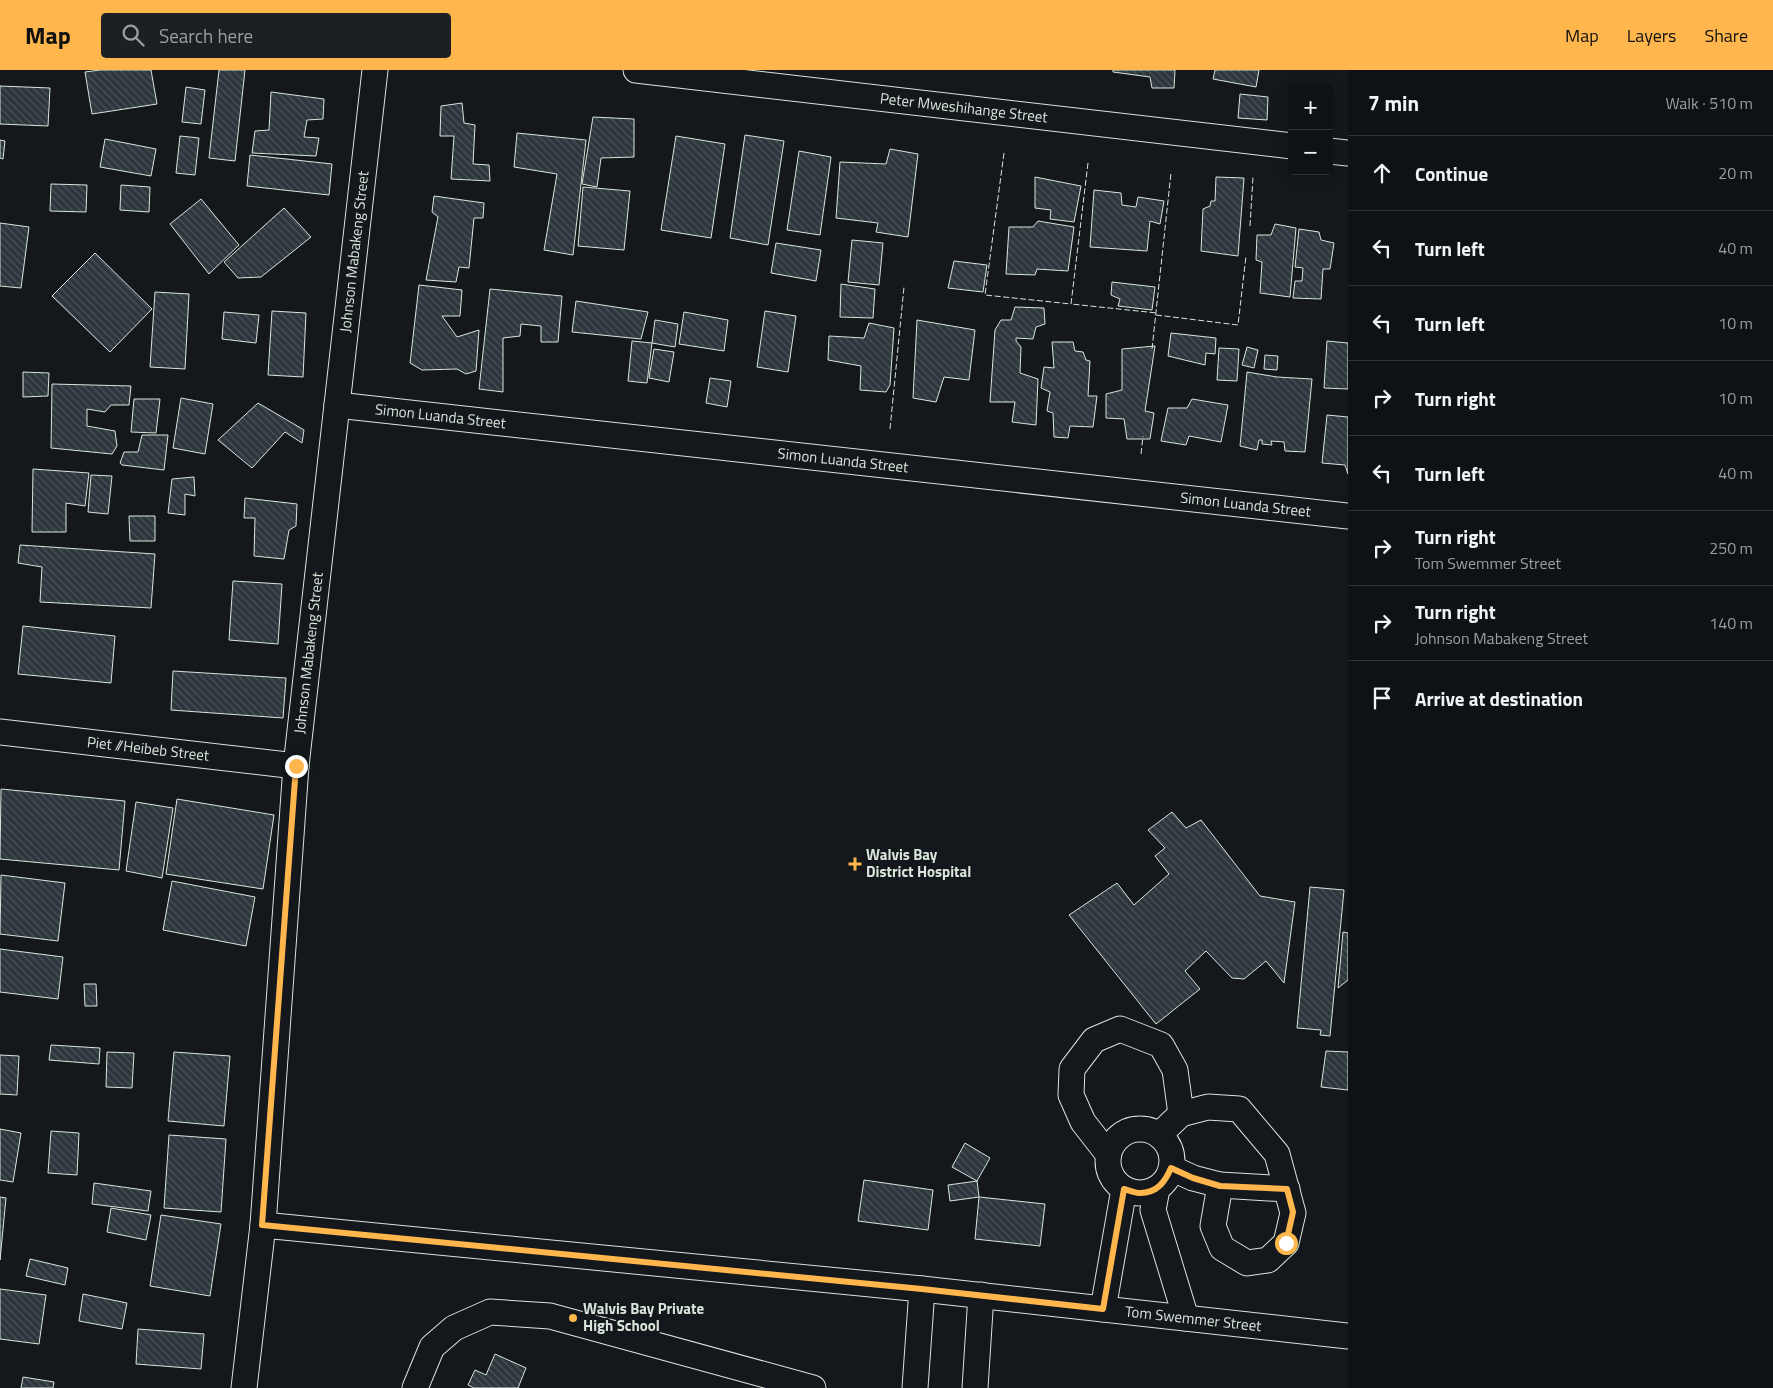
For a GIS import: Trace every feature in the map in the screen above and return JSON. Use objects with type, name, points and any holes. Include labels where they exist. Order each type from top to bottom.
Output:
[{"type":"street","name":"Johnson Mabakeng Street","points":[[244,1388],[262,1225],[296,766],[375,70]]},
{"type":"street","name":"Peter Mweshihange Street","points":[[636,70],[1288,146]]},
{"type":"street","points":[[1333,151],[1348,153]]},
{"type":"street","name":"Simon Luanda Street","points":[[337,405],[1348,516]]},
{"type":"street","name":"Piet //Heibeb Street","points":[[0,732],[296,766]]},
{"type":"street","points":[[1108,1154],[1083,1122],[1072,1095],[1072,1069],[1094,1040],[1120,1029],[1161,1044],[1176,1070],[1181,1114]]},
{"type":"street","points":[[1159,1135],[1181,1114],[1208,1107],[1238,1109],[1277,1154],[1293,1212],[1286,1243],[1268,1260],[1247,1263],[1222,1248],[1213,1226],[1220,1186]]},
{"type":"street","points":[[1144,1129],[1159,1135],[1168,1145],[1172,1156],[1171,1168],[1166,1180],[1157,1189],[1140,1193],[1124,1189],[1114,1180],[1108,1168],[1108,1154],[1115,1140],[1128,1131],[1144,1129]]},
{"type":"street","points":[[1171,1168],[1193,1178],[1220,1186],[1287,1189]]},
{"type":"street","points":[[1103,1309],[1124,1189]]},
{"type":"street","points":[[1157,1189],[1153,1210],[1186,1318]]},
{"type":"street","name":"Tom Swemmer Street","points":[[262,1225],[981,1295],[1348,1336]]},
{"type":"street","points":[[914,1388],[922,1289]]},
{"type":"street","points":[[975,1388],[981,1295]]},
{"type":"street","points":[[415,1388],[432,1346],[454,1328],[490,1312],[550,1316],[813,1388]]},
{"type":"building","points":[[100,70],[151,70],[157,104],[92,114],[85,72]]},
{"type":"building","points":[[219,70],[245,70],[235,161],[209,158]]},
{"type":"building","points":[[1113,70],[1175,70],[1174,88],[1152,88],[1150,77],[1113,72]]},
{"type":"building","points":[[1215,70],[1259,70],[1256,87],[1213,79]]},
{"type":"building","points":[[0,86],[50,88],[48,126],[0,124]]},
{"type":"building","points":[[186,87],[205,90],[201,124],[182,122]]},
{"type":"building","points":[[271,92],[324,99],[323,119],[307,120],[304,137],[319,138],[316,156],[252,153],[255,131],[269,130]]},
{"type":"building","points":[[1240,94],[1268,97],[1267,120],[1238,118]]},
{"type":"building","points":[[462,103],[464,123],[475,125],[473,164],[489,165],[490,181],[451,179],[454,136],[440,136],[441,106]]},
{"type":"building","points":[[593,117],[634,119],[634,157],[601,158],[597,187],[582,184]]},
{"type":"building","points":[[517,133],[586,140],[573,255],[544,250],[557,174],[514,167]]},
{"type":"building","points":[[745,135],[784,141],[768,245],[730,238]]},
{"type":"building","points":[[180,136],[199,138],[195,175],[176,173]]},
{"type":"building","points":[[676,136],[725,144],[711,238],[661,230]]},
{"type":"building","points":[[105,139],[156,149],[151,176],[100,167]]},
{"type":"building","points":[[0,140],[5,141],[3,159],[0,158]]},
{"type":"building","points":[[890,149],[918,154],[908,237],[876,232],[878,223],[836,218],[840,162],[886,164]]},
{"type":"building","points":[[799,151],[831,157],[820,235],[787,230]]},
{"type":"building","points":[[250,155],[332,164],[329,195],[247,186]]},
{"type":"building","points":[[1035,177],[1081,186],[1074,222],[1050,219],[1051,210],[1035,208]]},
{"type":"building","points":[[1216,177],[1244,178],[1238,256],[1201,251],[1203,209],[1210,206],[1211,201],[1215,201]]},
{"type":"building","points":[[51,184],[87,185],[86,212],[50,211]]},
{"type":"building","points":[[121,185],[150,187],[149,212],[120,210]]},
{"type":"building","points":[[583,187],[630,191],[624,250],[578,246]]},
{"type":"building","points":[[1094,190],[1121,193],[1122,205],[1136,207],[1138,197],[1164,201],[1160,224],[1150,221],[1147,251],[1090,247]]},
{"type":"building","points":[[434,196],[484,203],[483,218],[474,218],[469,268],[459,267],[456,282],[426,280],[438,217],[432,212]]},
{"type":"building","points":[[201,199],[239,245],[209,274],[170,224]]},
{"type":"building","points":[[284,208],[311,237],[261,277],[238,278],[224,262]]},
{"type":"building","points":[[1038,221],[1074,227],[1068,271],[1037,269],[1035,275],[1006,274],[1009,227],[1033,227]]},
{"type":"building","points":[[0,223],[29,227],[21,288],[0,286]]},
{"type":"building","points":[[1275,224],[1296,228],[1290,297],[1260,293],[1262,262],[1256,260],[1257,235],[1271,235]]},
{"type":"building","points":[[1299,229],[1319,232],[1321,240],[1334,243],[1330,269],[1323,269],[1321,299],[1293,298],[1295,281],[1302,281],[1303,268],[1295,267]]},
{"type":"building","points":[[852,240],[883,243],[879,285],[848,282]]},
{"type":"building","points":[[776,243],[821,250],[816,281],[771,273]]},
{"type":"building","points":[[95,253],[152,309],[110,352],[52,296]]},
{"type":"building","points":[[954,261],[987,265],[983,292],[948,288]]},
{"type":"building","points":[[1112,282],[1155,287],[1152,310],[1118,306],[1120,299],[1111,295]]},
{"type":"building","points":[[841,284],[875,289],[873,318],[840,317]]},
{"type":"building","points":[[419,285],[462,290],[460,316],[442,316],[457,337],[479,330],[476,371],[466,374],[457,369],[422,370],[410,363]]},
{"type":"building","points":[[490,289],[562,296],[558,342],[541,342],[541,326],[521,324],[520,336],[503,338],[503,392],[479,389]]},
{"type":"building","points":[[155,292],[189,294],[185,369],[150,367]]},
{"type":"building","points":[[576,301],[648,312],[641,339],[572,332]]},
{"type":"building","points":[[1015,307],[1044,308],[1045,324],[1036,327],[1033,339],[1016,338],[1021,347],[1020,373],[1038,379],[1036,425],[1012,422],[1015,402],[990,402],[995,330],[1001,320],[1011,320]]},
{"type":"building","points":[[272,311],[306,313],[303,377],[268,375]]},
{"type":"building","points":[[765,311],[796,316],[788,372],[757,367]]},
{"type":"building","points":[[224,312],[259,315],[256,343],[222,339]]},
{"type":"building","points":[[684,312],[728,320],[724,351],[679,344]]},
{"type":"building","points":[[655,320],[678,324],[675,347],[652,343]]},
{"type":"building","points":[[917,320],[975,330],[969,380],[944,377],[936,402],[913,398]]},
{"type":"building","points":[[869,323],[894,328],[890,385],[886,392],[860,390],[861,366],[828,360],[829,336],[864,338]]},
{"type":"building","points":[[1171,333],[1216,338],[1215,354],[1206,353],[1205,365],[1168,356]]},
{"type":"building","points":[[632,341],[652,343],[647,383],[628,381]]},
{"type":"building","points":[[1327,341],[1348,343],[1348,389],[1324,388]]},
{"type":"building","points":[[1052,342],[1073,342],[1075,351],[1083,352],[1086,360],[1090,361],[1088,396],[1097,396],[1093,427],[1070,426],[1068,438],[1054,437],[1053,413],[1047,411],[1050,392],[1041,388],[1044,367],[1054,368]]},
{"type":"building","points":[[1155,346],[1145,411],[1154,413],[1150,439],[1127,439],[1124,419],[1106,418],[1106,394],[1122,390],[1122,349]]},
{"type":"building","points":[[1247,347],[1258,350],[1254,368],[1242,365]]},
{"type":"building","points":[[1219,348],[1239,349],[1237,381],[1217,380]]},
{"type":"building","points":[[654,349],[674,352],[669,382],[649,378]]},
{"type":"building","points":[[1265,355],[1278,356],[1277,370],[1264,369]]},
{"type":"building","points":[[23,372],[49,373],[48,396],[23,397]]},
{"type":"building","points":[[1247,372],[1277,377],[1312,379],[1305,452],[1285,451],[1284,442],[1271,441],[1272,445],[1262,444],[1262,440],[1259,440],[1257,450],[1240,446]]},
{"type":"building","points":[[710,378],[731,381],[727,407],[706,403]]},
{"type":"building","points":[[52,384],[131,386],[129,405],[111,405],[105,412],[87,409],[87,426],[115,431],[117,446],[112,454],[51,448]]},
{"type":"building","points":[[181,398],[213,404],[205,454],[173,448]]},
{"type":"building","points":[[134,399],[160,399],[156,433],[131,432]]},
{"type":"building","points":[[1192,399],[1228,405],[1221,442],[1189,436],[1186,445],[1161,441],[1168,408],[1187,408]]},
{"type":"building","points":[[258,403],[304,430],[302,443],[285,432],[252,468],[218,440]]},
{"type":"building","points":[[1327,415],[1348,417],[1348,474],[1345,465],[1322,463]]},
{"type":"building","points":[[142,435],[168,435],[164,470],[122,465],[120,463],[124,452],[138,452]]},
{"type":"building","points":[[33,469],[89,473],[85,506],[66,503],[66,532],[32,532]]},
{"type":"building","points":[[91,475],[112,476],[108,514],[88,512]]},
{"type":"building","points":[[194,477],[195,496],[185,494],[185,515],[168,513],[172,479]]},
{"type":"building","points":[[245,498],[297,504],[296,526],[289,530],[284,559],[254,556],[255,518],[244,518]]},
{"type":"building","points":[[129,516],[155,516],[155,541],[130,541]]},
{"type":"building","points":[[20,545],[155,554],[151,608],[40,602],[42,567],[18,563]]},
{"type":"building","points":[[233,581],[282,584],[278,644],[229,640]]},
{"type":"building","points":[[23,626],[115,636],[111,683],[18,674]]},
{"type":"building","points":[[173,671],[286,678],[283,718],[171,710]]},
{"type":"building","points":[[1,789],[125,801],[119,870],[0,859]]},
{"type":"building","points":[[177,799],[274,815],[263,889],[166,874]]},
{"type":"building","points":[[136,802],[173,808],[162,878],[126,871]]},
{"type":"building","points":[[1172,812],[1186,828],[1201,820],[1260,896],[1295,902],[1284,983],[1266,961],[1244,979],[1232,978],[1206,951],[1185,971],[1200,989],[1156,1024],[1069,915],[1117,883],[1134,905],[1169,874],[1155,856],[1165,848],[1148,830]]},
{"type":"building","points":[[1,875],[65,883],[58,941],[0,934]]},
{"type":"building","points":[[172,881],[255,897],[246,946],[163,930]]},
{"type":"building","points":[[1310,887],[1344,890],[1330,1036],[1320,1035],[1321,1030],[1297,1028]]},
{"type":"building","points":[[1343,932],[1348,933],[1348,980],[1338,988]]},
{"type":"building","points":[[0,949],[63,957],[58,999],[0,992]]},
{"type":"building","points":[[84,984],[96,984],[97,1006],[85,1006]]},
{"type":"building","points":[[51,1045],[100,1048],[99,1064],[49,1060]]},
{"type":"building","points":[[1326,1051],[1348,1052],[1348,1090],[1321,1087]]},
{"type":"building","points":[[107,1052],[134,1053],[132,1088],[106,1087]]},
{"type":"building","points":[[174,1052],[230,1056],[224,1126],[168,1121]]},
{"type":"building","points":[[0,1055],[19,1056],[17,1095],[0,1094]]},
{"type":"building","points":[[0,1129],[21,1133],[13,1182],[0,1180]]},
{"type":"building","points":[[51,1131],[79,1133],[77,1175],[48,1173]]},
{"type":"building","points":[[169,1135],[226,1139],[221,1212],[164,1208]]},
{"type":"building","points":[[965,1143],[990,1158],[977,1181],[952,1167]]},
{"type":"building","points":[[864,1180],[933,1190],[928,1230],[858,1221]]},
{"type":"building","points":[[977,1181],[979,1197],[950,1201],[948,1185]]},
{"type":"building","points":[[94,1183],[151,1191],[148,1211],[92,1204]]},
{"type":"building","points":[[0,1197],[6,1198],[0,1260]]},
{"type":"building","points":[[979,1197],[1045,1204],[1040,1246],[975,1239]]},
{"type":"building","points":[[111,1208],[151,1215],[146,1240],[107,1232]]},
{"type":"building","points":[[161,1215],[221,1224],[210,1296],[150,1286]]},
{"type":"building","points":[[30,1259],[68,1268],[65,1285],[26,1276]]},
{"type":"building","points":[[0,1289],[46,1295],[39,1344],[0,1339]]},
{"type":"building","points":[[83,1294],[127,1303],[122,1329],[79,1321]]},
{"type":"building","points":[[138,1329],[204,1334],[201,1369],[136,1364]]},
{"type":"building","points":[[495,1354],[526,1368],[518,1388],[474,1388],[468,1385],[475,1370],[486,1375]]},
{"type":"building","points":[[23,1377],[54,1382],[53,1388],[21,1388]]},
{"type":"fence","points":[[1004,153],[985,295],[1071,304]]},
{"type":"fence","points":[[1088,163],[1071,304],[1157,313]]},
{"type":"fence","points":[[1152,349],[1171,173]]},
{"type":"fence","points":[[1250,226],[1253,177]]},
{"type":"fence","points":[[1156,315],[1238,325],[1246,256]]},
{"type":"fence","points":[[890,429],[904,287]]},
{"type":"fence","points":[[1141,454],[1143,436]]},
{"type":"place","name":"Walvis Bay District Hospital","points":[[855,864]]},
{"type":"place","name":"Walvis Bay Private High School","points":[[573,1318]]},
{"type":"route","points":[[296,766],[262,1225],[922,1289],[1103,1309],[1124,1189],[1140,1193],[1157,1189],[1166,1180],[1171,1168],[1193,1178],[1220,1186],[1287,1189],[1293,1212],[1286,1243]]}]
